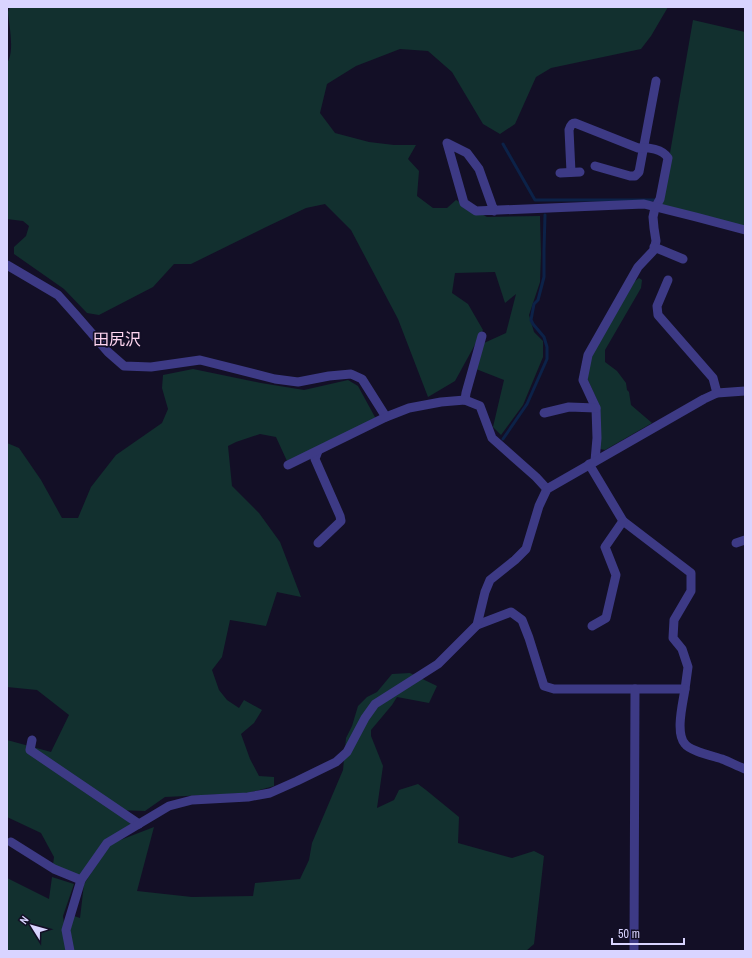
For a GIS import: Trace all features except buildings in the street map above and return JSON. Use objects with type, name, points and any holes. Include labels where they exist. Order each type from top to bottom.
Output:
[{"type":"street","points":[[595,166],[630,176],[635,176],[639,172],[656,81]]},
{"type":"street","points":[[571,172],[568,130],[573,123],[638,148],[662,152],[666,154],[668,158],[660,199],[655,208],[653,217],[656,241],[654,250],[638,267],[588,355],[584,380],[596,408],[597,438],[592,463],[623,522],[691,573],[691,591],[674,620],[673,638],[682,649],[688,667],[680,720],[681,736],[685,745],[745,769]]},
{"type":"street","points":[[494,211],[479,169],[467,153],[446,143],[464,203],[476,212],[644,204],[745,230]]},
{"type":"street","points":[[560,173],[580,172]]},
{"type":"street","points":[[654,247],[683,259]]},
{"type":"street","points":[[7,265],[58,295],[108,352],[124,366],[151,367],[200,360],[275,379],[298,382],[329,376],[351,374],[362,379],[386,417]]},
{"type":"street","points":[[668,280],[657,306],[658,315],[713,378],[718,393]]},
{"type":"street","points":[[465,400],[482,336]]},
{"type":"street","points":[[477,625],[485,592],[490,580],[526,549],[539,506],[547,489],[704,399],[718,393],[745,391]]},
{"type":"street","points":[[288,465],[386,417],[409,408],[441,402],[465,400],[480,406],[492,438],[547,489]]},
{"type":"street","points":[[544,413],[570,407],[596,408]]},
{"type":"street","points":[[318,451],[315,459],[341,521],[318,543]]},
{"type":"street","points":[[592,626],[606,618],[616,575],[605,547],[623,522]]},
{"type":"street","points":[[70,951],[66,930],[82,880],[107,843],[169,806],[192,800],[248,797],[270,792],[336,762],[347,752],[365,718],[375,704],[438,664],[477,625],[511,612],[522,620],[544,686],[554,689],[685,689]]},
{"type":"street","points":[[634,951],[635,689]]},
{"type":"street","points":[[32,740],[30,750],[139,824]]},
{"type":"street","points":[[11,842],[54,869],[82,880]]},
{"type":"green space","points":[[10,7],[668,7],[651,36],[641,49],[551,68],[536,77],[515,124],[500,134],[483,124],[452,72],[428,51],[400,49],[356,66],[327,84],[320,113],[335,133],[369,142],[394,145],[416,145],[408,159],[419,171],[417,196],[433,208],[447,208],[456,200],[487,217],[540,216],[540,282],[529,315],[534,332],[543,341],[543,357],[523,405],[501,435],[493,427],[504,380],[476,369],[484,343],[506,333],[516,294],[505,303],[495,272],[455,273],[452,293],[468,304],[483,330],[455,381],[428,397],[398,319],[351,230],[325,204],[306,208],[191,264],[174,264],[153,287],[99,315],[87,313],[64,289],[14,254],[14,247],[26,236],[29,226],[23,221],[7,219],[7,63],[11,52],[8,12]]},
{"type":"green space","points":[[693,20],[745,32],[745,228],[661,205]]},
{"type":"green space","points":[[639,278],[642,280],[641,288],[605,350],[605,362],[617,371],[626,383],[631,405],[652,423],[605,450],[600,449],[598,402],[588,380],[588,368],[593,353],[634,282]]},
{"type":"green space","points":[[193,369],[304,390],[348,380],[358,386],[376,419],[287,461],[276,437],[260,434],[228,446],[232,486],[259,513],[280,542],[301,597],[277,592],[266,626],[230,620],[222,657],[212,670],[219,690],[227,700],[239,708],[244,700],[262,710],[254,723],[241,734],[250,759],[259,776],[274,777],[274,786],[248,793],[165,797],[145,811],[115,810],[132,825],[80,876],[53,865],[54,857],[41,833],[7,817],[7,740],[51,752],[69,715],[37,690],[7,687],[7,443],[19,448],[41,480],[62,518],[78,518],[91,487],[116,455],[162,423],[168,409],[162,388],[163,375]]},
{"type":"green space","points":[[410,673],[437,686],[429,703],[397,697],[371,730],[371,736],[383,766],[377,808],[394,800],[399,790],[418,784],[459,817],[458,843],[512,858],[534,851],[544,856],[534,944],[526,951],[73,951],[68,924],[71,915],[80,918],[84,884],[110,844],[154,827],[137,891],[192,897],[253,896],[255,883],[300,879],[309,860],[312,843],[343,770],[346,738],[352,726],[358,706],[367,697],[377,692],[392,674]]},
{"type":"green space","points":[[52,877],[74,884],[63,916],[68,951],[7,951],[7,878],[49,899]]},
{"type":"waterway","points":[[503,144],[535,200],[655,200]]},
{"type":"waterway","points":[[503,439],[527,404],[547,359],[547,347],[544,337],[531,320],[534,304],[538,300],[544,277],[545,215]]},
{"type":"district","name":"田尻沢","points":[[117,339]]}]
